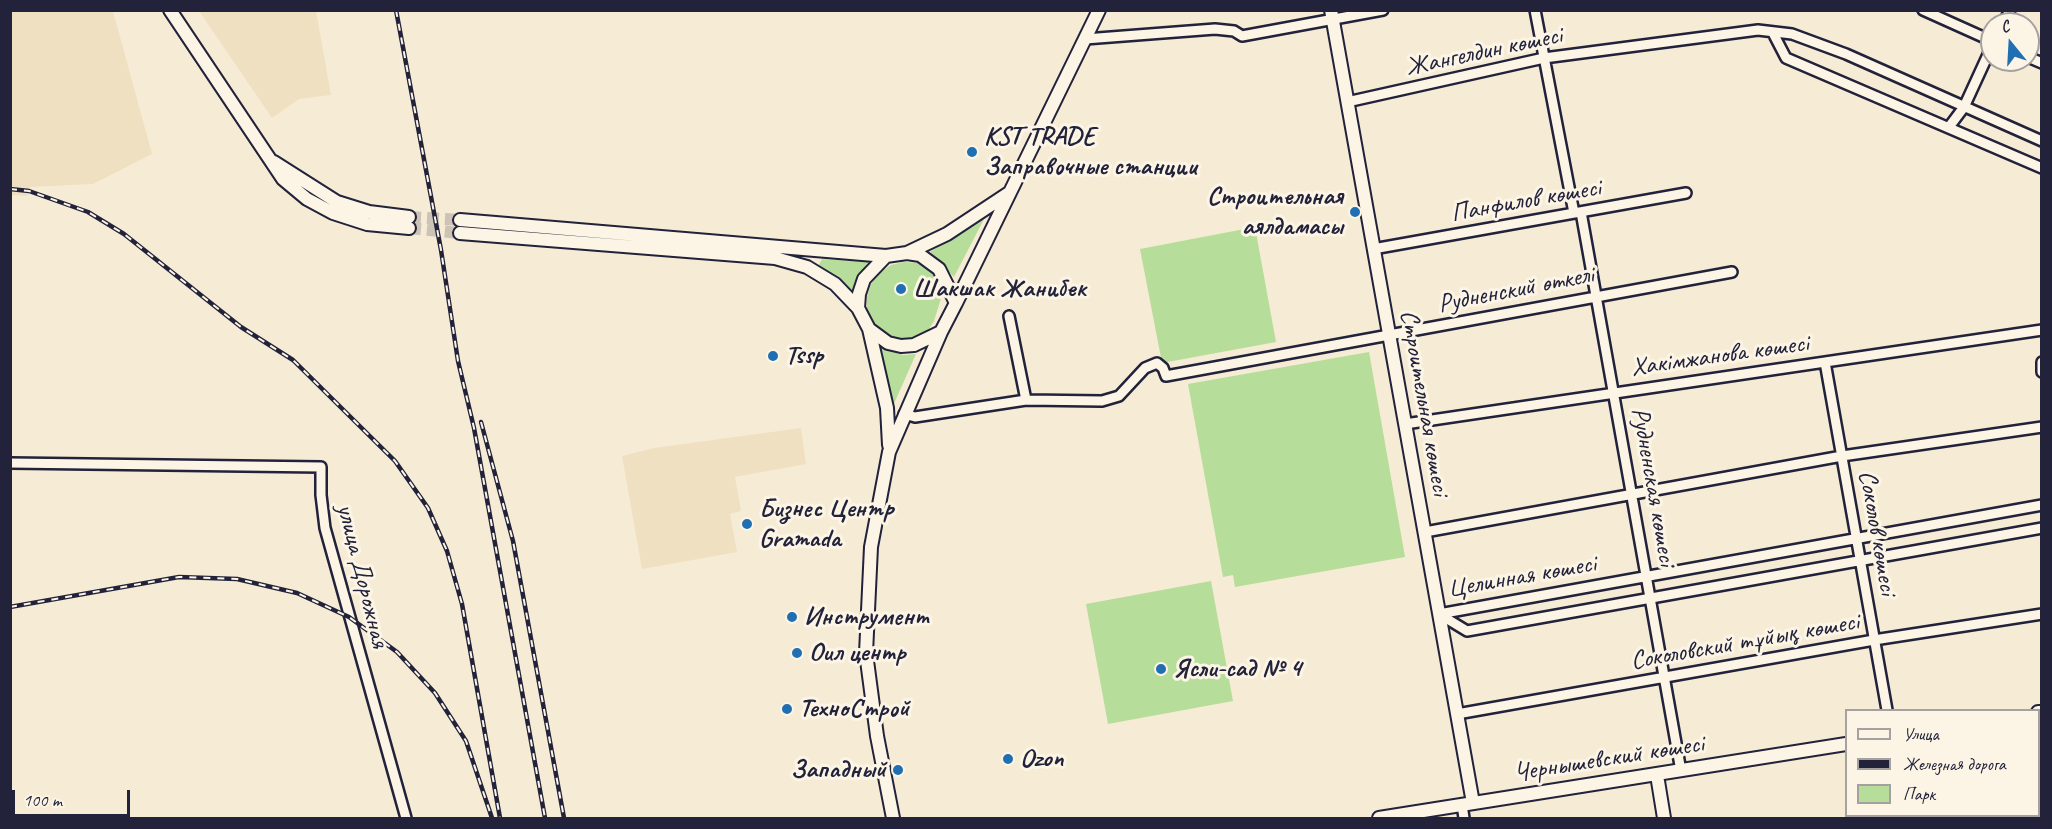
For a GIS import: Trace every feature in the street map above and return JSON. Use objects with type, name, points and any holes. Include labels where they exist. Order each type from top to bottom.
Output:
[{"type":"main road","points":[[170,10],[283,179],[307,199],[333,213],[367,224],[409,222]]},
{"type":"main road","points":[[893,819],[877,736],[866,633],[871,547],[889,452],[941,332],[1099,10]]},
{"type":"main road","name":"Строительная көшесі","points":[[1332,15],[1457,714],[1467,804]]},
{"type":"main road","points":[[889,452],[886,408],[868,329],[858,308],[835,284],[807,267],[775,258],[460,227],[886,256],[907,253],[947,234],[1010,192]]},
{"type":"main road","points":[[907,253],[928,260],[939,269],[956,303]]},
{"type":"main road","points":[[858,308],[864,279],[886,256]]},
{"type":"main road","points":[[868,329],[888,343],[901,346],[914,345],[941,332]]},
{"type":"main road","name":"Чернышевский көшесі","points":[[1379,819],[1845,744]]},
{"type":"main road","points":[[1657,775],[1664,819]]},
{"type":"street","points":[[1085,39],[1215,29],[1234,31],[1242,36],[1332,15],[1383,10]]},
{"type":"street","name":"Рудненская көшесі","points":[[1535,10],[1596,296],[1681,771]]},
{"type":"street","points":[[1923,10],[1980,36]]},
{"type":"street","name":"Жангелдин көшесі","points":[[1347,102],[1544,58],[1758,30],[1792,34],[1846,54],[2042,141]]},
{"type":"street","points":[[1773,33],[1786,58],[2042,168]]},
{"type":"street","points":[[1949,127],[1964,107],[1980,72]]},
{"type":"street","name":"Панфилов көшесі","points":[[1373,249],[1686,193]]},
{"type":"street","name":"Рудненский өткелі","points":[[1026,400],[1102,401],[1119,396],[1128,389],[1145,368],[1156,363],[1163,368],[1166,376],[1732,272]]},
{"type":"street","points":[[904,414],[915,417],[1026,400],[1009,316]]},
{"type":"street","name":"Хакімжанова көшесі","points":[[1405,424],[2042,330]]},
{"type":"street","name":"Соколов көшесі","points":[[1825,362],[1887,709]]},
{"type":"street","points":[[2042,362],[2042,372]]},
{"type":"street","points":[[1425,532],[1842,456],[2042,427]]},
{"type":"street","name":"улица Дорожная","points":[[10,462],[321,468],[325,528],[406,819]]},
{"type":"street","name":"Целинная көшесі","points":[[1439,614],[2042,506]]},
{"type":"street","name":"Целинная көшесі","points":[[1439,614],[1467,631],[2042,528]]},
{"type":"street","name":"Соколовский тұйық көшесі","points":[[1457,714],[1874,640],[2042,614]]},
{"type":"street","name":"Строительная көшесі","points":[[1464,819],[1467,804]]},
{"type":"shaded area","points":[[11,10],[113,11],[152,154],[93,184],[30,187],[27,196],[11,195]]},
{"type":"shaded area","points":[[199,11],[316,11],[331,95],[299,99],[272,118]]},
{"type":"shaded area","points":[[801,428],[806,464],[735,477],[741,511],[730,514],[737,552],[642,569],[622,456],[654,448]]},
{"type":"green space","points":[[984,219],[954,277],[930,252]]},
{"type":"green space","points":[[1255,227],[1276,342],[1162,363],[1140,249]]},
{"type":"green space","points":[[822,259],[869,262],[858,278],[853,294],[817,269]]},
{"type":"green space","points":[[904,262],[918,263],[930,270],[939,280],[943,292],[934,321],[925,335],[904,341],[880,333],[867,311],[867,297],[871,284],[879,273],[891,265]]},
{"type":"green space","points":[[881,348],[903,355],[916,354],[893,406]]},
{"type":"green space","points":[[1369,352],[1405,557],[1235,587],[1233,575],[1223,577],[1188,384]]},
{"type":"green space","points":[[1211,581],[1233,701],[1108,724],[1086,604]]},
{"type":"tunnel","points":[[409,217],[460,220]]},
{"type":"tunnel","points":[[409,228],[460,233]]},
{"type":"railway","points":[[396,10],[441,250],[458,361],[474,428],[545,818]]},
{"type":"railway","points":[[10,189],[29,191],[88,212],[124,234],[241,327],[293,360],[395,461],[428,508],[447,551],[462,604],[500,818]]},
{"type":"railway","points":[[481,422],[513,541],[564,818]]},
{"type":"railway","points":[[10,607],[179,577],[237,579],[297,593],[349,617],[397,652],[435,693],[466,741],[492,818]]},
{"type":"place","name":"KST TRADE Заправочные станции","points":[[972,152]]},
{"type":"place","name":"Строительная аялдамасы","points":[[1355,212]]},
{"type":"place","name":"Шакшак Жанибек","points":[[901,289]]},
{"type":"place","name":"Tssp","points":[[773,356]]},
{"type":"place","name":"Бизнес Центр Gramada","points":[[747,524]]},
{"type":"place","name":"Инструмент","points":[[792,617]]},
{"type":"place","name":"Оил центр","points":[[797,653]]},
{"type":"place","name":"Ясли-сад № 4","points":[[1161,669]]},
{"type":"place","name":"ТехноСтрой","points":[[787,709]]},
{"type":"place","name":"Ozon","points":[[1008,759]]},
{"type":"place","name":"Западный","points":[[898,770]]}]
